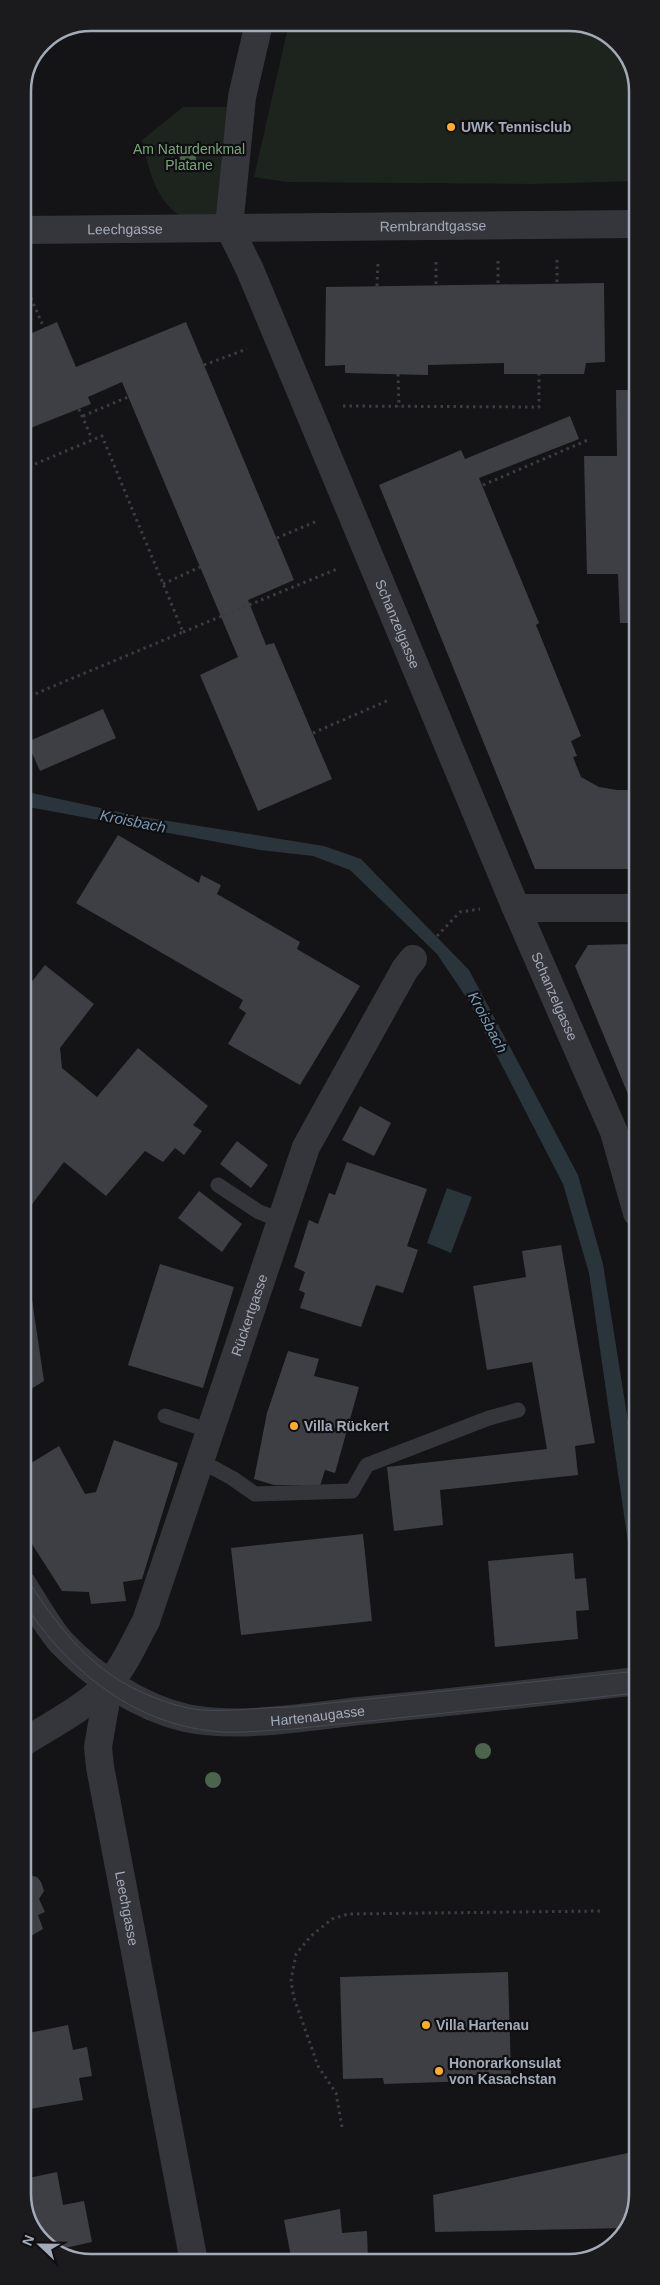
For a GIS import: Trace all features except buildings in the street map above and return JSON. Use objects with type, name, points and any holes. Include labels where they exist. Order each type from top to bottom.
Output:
[{"type":"street","points":[[229,227],[242,98],[257,31]]},
{"type":"street","name":"Rembrandtgasse","points":[[229,227],[629,224]]},
{"type":"street","name":"Leechgasse","points":[[31,230],[229,227]]},
{"type":"street","name":"Schanzelgasse","points":[[229,227],[250,270],[516,908],[614,1132],[629,1185]]},
{"type":"street","points":[[516,908],[629,908]]},
{"type":"street","name":"Rückertgasse","points":[[109,1683],[120,1669],[146,1621],[306,1147],[405,969],[413,959]]},
{"type":"street","points":[[31,1597],[60,1641],[109,1683],[63,1719],[31,1738]]},
{"type":"street","name":"Hartenaugasse","points":[[109,1683],[134,1698],[184,1718],[208,1722],[228,1722],[294,1718],[629,1682]]},
{"type":"street","name":"Leechgasse","points":[[109,1683],[98,1747],[100,1767],[192,2254]]},
{"type":"lane","points":[[218,1185],[259,1212],[281,1220]]},
{"type":"lane","points":[[201,1461],[232,1478],[255,1494],[352,1490],[367,1465],[489,1418],[518,1410]]},
{"type":"lane","points":[[165,1416],[210,1431]]},
{"type":"path","points":[[557,260],[557,284]]},
{"type":"path","points":[[498,261],[498,284]]},
{"type":"path","points":[[377,286],[378,262]]},
{"type":"path","points":[[436,262],[436,285]]},
{"type":"path","points":[[31,298],[44,328]]},
{"type":"path","points":[[204,365],[247,348]]},
{"type":"path","points":[[398,374],[399,407]]},
{"type":"path","points":[[335,406],[539,407],[539,374]]},
{"type":"path","points":[[83,416],[128,396]]},
{"type":"path","points":[[79,409],[92,439]]},
{"type":"path","points":[[31,466],[102,436],[183,632]]},
{"type":"path","points":[[483,485],[588,440]]},
{"type":"path","points":[[277,538],[318,521]]},
{"type":"path","points":[[163,584],[200,567]]},
{"type":"path","points":[[31,696],[337,569]]},
{"type":"path","points":[[313,733],[389,700]]},
{"type":"path","points":[[456,918],[460,912]]},
{"type":"path","points":[[342,2127],[336,2093],[318,2066],[294,1998],[291,1981],[296,1954],[311,1936],[332,1919],[348,1914],[600,1911]]},
{"type":"green space","name":"UWK Tennisclub","points":[[287,31],[573,31],[599,39],[608,46],[621,61],[628,79],[629,181],[531,184],[286,182],[254,177]]},
{"type":"green space","name":"Am Naturdenkmal Platane","points":[[183,107],[235,107],[225,222],[200,222],[181,216],[163,200],[152,177],[142,140]]},
{"type":"water","name":"Kroisbach","points":[[31,793],[137,816],[324,846],[361,859],[469,970],[578,1175],[603,1264],[629,1428],[629,1550],[589,1273],[563,1184],[468,1000],[437,954],[350,870],[313,856],[260,850],[31,807]]},
{"type":"water","points":[[447,1188],[472,1197],[451,1253],[427,1243]]},
{"type":"tram line","points":[[31,1585],[49,1612],[94,1662],[131,1687],[153,1697],[182,1707],[200,1710],[292,1707],[629,1672]]},
{"type":"tram line","points":[[31,1613],[62,1651],[84,1673],[108,1691],[134,1707],[162,1719],[192,1728],[223,1732],[292,1729],[629,1694]]},
{"type":"place","name":"UWK Tennisclub","points":[[451,127]]},
{"type":"place","name":"Villa Rückert","points":[[294,1426]]},
{"type":"place","name":"Villa Hartenau","points":[[426,2025]]},
{"type":"place","name":"Honorarkonsulat von Kasachstan","points":[[439,2071]]}]
